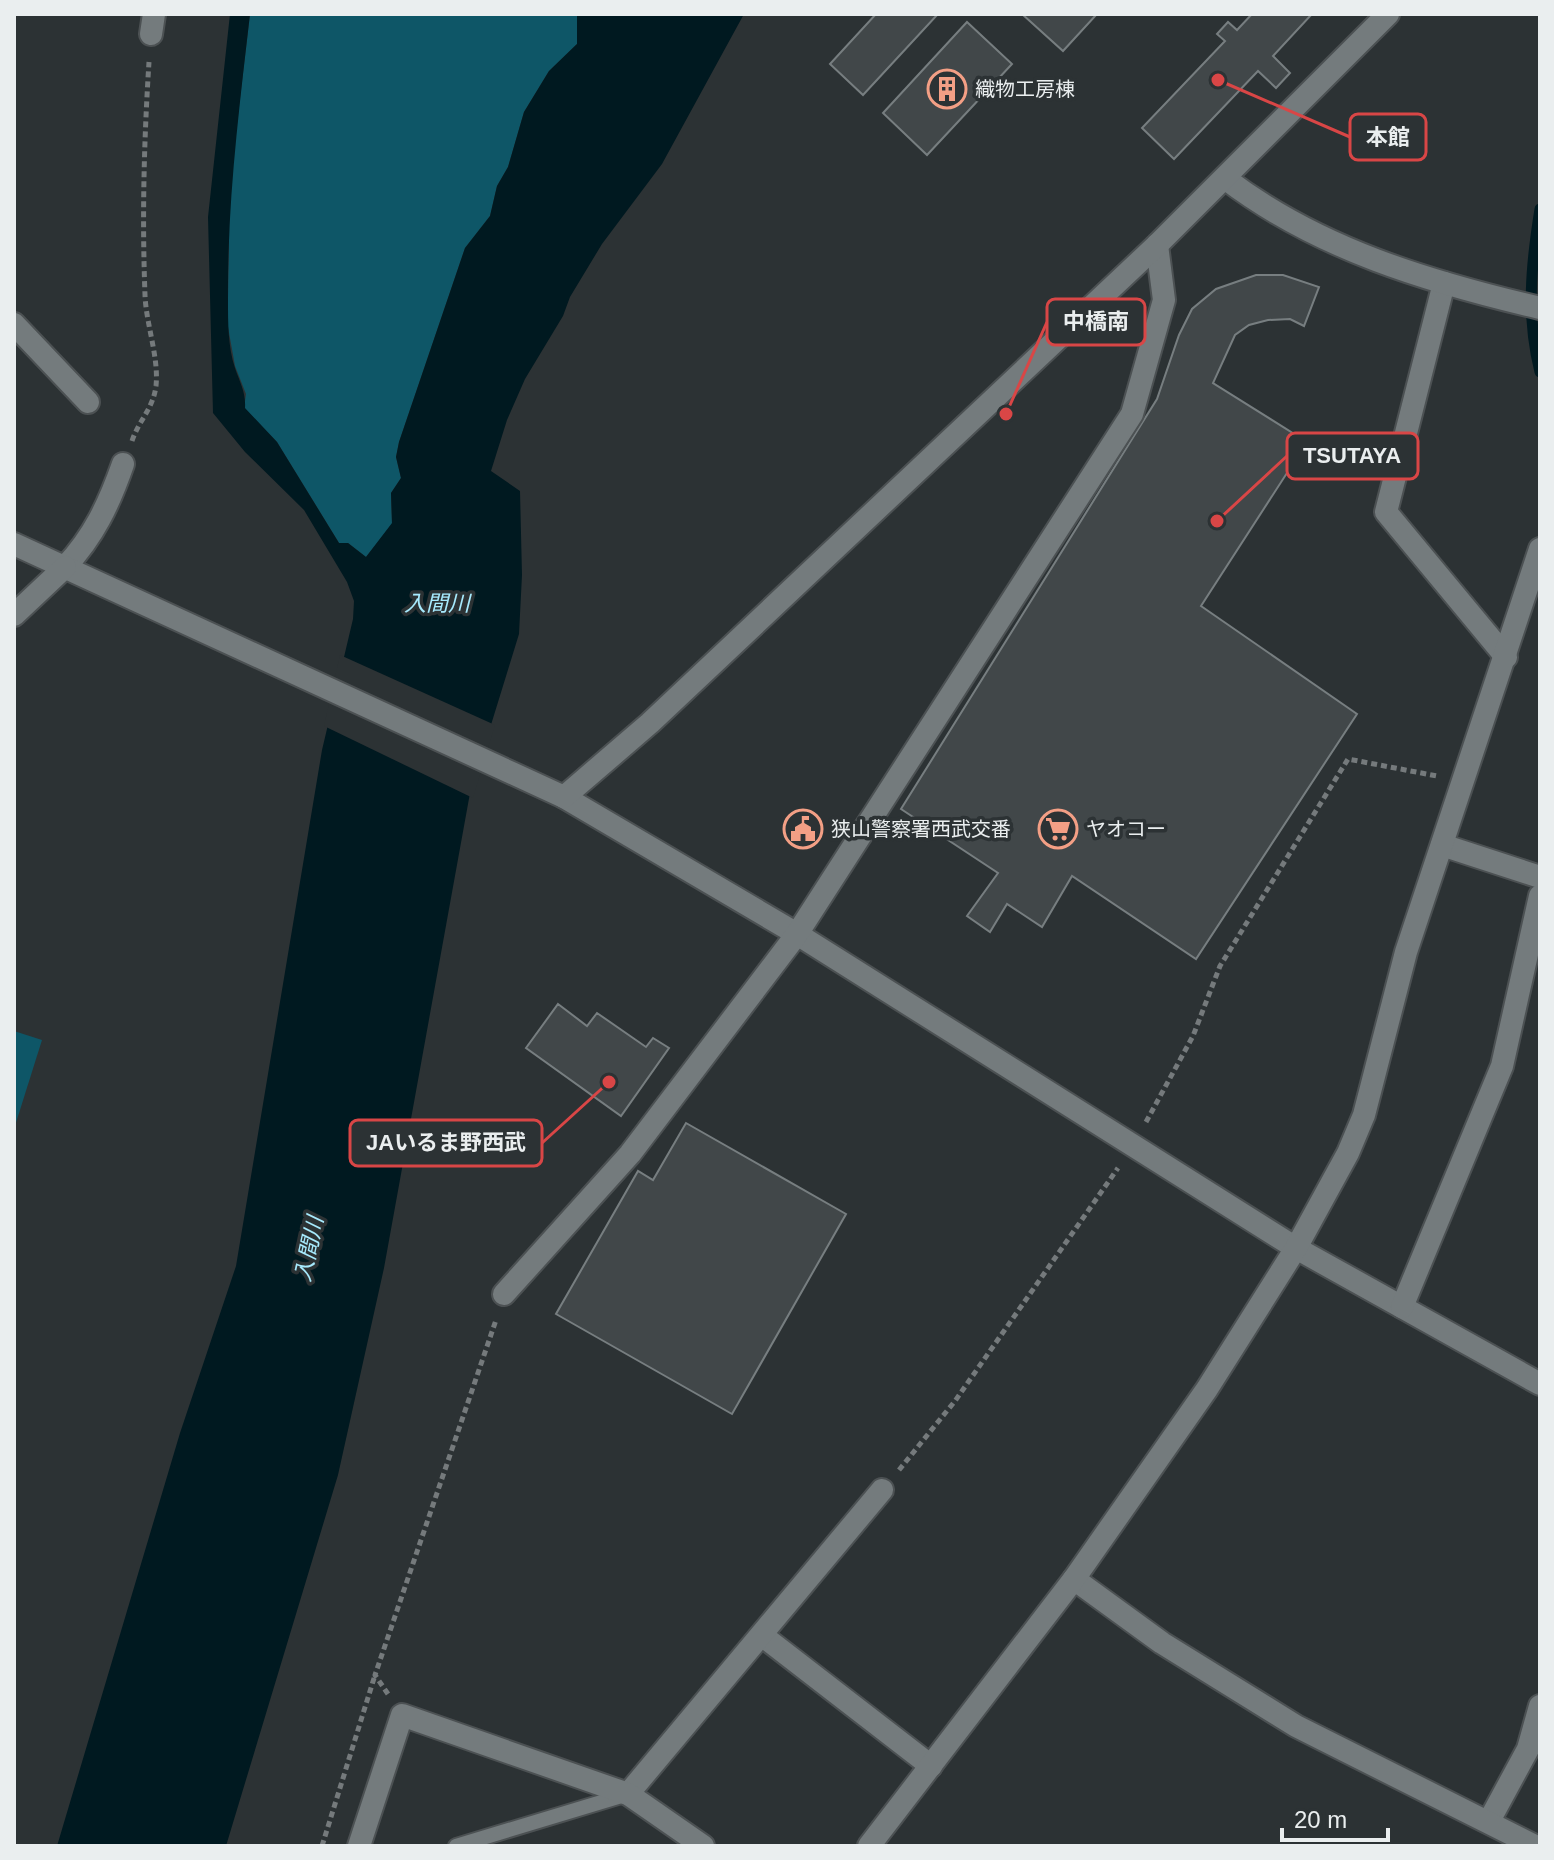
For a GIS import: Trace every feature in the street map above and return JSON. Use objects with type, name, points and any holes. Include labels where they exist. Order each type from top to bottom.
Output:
[{"type":"street","points":[[564,797],[650,723],[1157,245],[1388,14]]},
{"type":"street","points":[[1226,179],[1291,223],[1372,259],[1444,283],[1540,308]]},
{"type":"street","points":[[504,1294],[630,1154],[797,934],[1132,414],[1164,300],[1157,245]]},
{"type":"street","points":[[1444,283],[1386,512],[1506,657]]},
{"type":"street","points":[[14,324],[88,402]]},
{"type":"street","points":[[14,615],[72,571],[107,510],[123,464]]},
{"type":"street","points":[[14,544],[564,797],[797,934],[1296,1248],[1540,1384]]},
{"type":"street","points":[[869,1846],[1074,1579],[1207,1389],[1296,1248],[1348,1153],[1364,1115],[1406,952],[1540,549]]},
{"type":"street","points":[[1442,845],[1540,877]]},
{"type":"street","points":[[1402,1307],[1502,1066],[1540,896]]},
{"type":"street","points":[[628,1794],[764,1637],[882,1490]]},
{"type":"street","points":[[1074,1579],[1162,1643],[1296,1726],[1489,1821],[1510,1840],[1535,1846]]},
{"type":"street","points":[[764,1637],[931,1766]]},
{"type":"street","points":[[1489,1821],[1528,1749],[1540,1706]]},
{"type":"street","points":[[359,1846],[402,1715],[628,1794],[703,1846]]},
{"type":"lane","points":[[456,1846],[628,1794]]},
{"type":"path","points":[[123,464],[135,433],[150,412],[156,383],[146,307],[142,188],[152,24]]},
{"type":"path","points":[[882,1490],[955,1401],[1134,1145],[1193,1036],[1220,966],[1348,759],[1462,781]]},
{"type":"path","points":[[322,1846],[375,1675],[504,1294]]},
{"type":"path","points":[[375,1675],[402,1715]]},
{"type":"shaded area","points":[[250,14],[577,14],[577,44],[549,71],[524,112],[508,167],[497,186],[490,216],[465,248],[399,442],[396,457],[401,478],[391,493],[392,524],[366,557],[348,543],[339,543],[277,442],[244,408],[246,394],[235,366],[228,327],[230,183]]},
{"type":"shaded area","points":[[14,1031],[42,1040],[14,1129]]},
{"type":"water","name":"入間川","points":[[230,14],[250,14],[234,157],[228,265],[230,343],[244,392],[245,408],[277,442],[339,543],[348,543],[366,557],[392,523],[391,493],[401,478],[396,457],[399,442],[465,248],[490,216],[497,186],[508,167],[524,112],[549,71],[577,44],[577,14],[744,14],[662,164],[602,244],[570,297],[563,316],[525,379],[507,420],[491,471],[520,491],[522,575],[519,634],[470,793],[384,1268],[338,1475],[226,1846],[57,1846],[180,1433],[236,1266],[322,750],[353,619],[354,601],[347,582],[304,510],[245,452],[213,413],[208,217]]},
{"type":"pier","points":[[340,655],[495,725],[473,798],[324,726]]},
{"type":"building","points":[[876,14],[938,14],[863,95],[830,64]]},
{"type":"building","points":[[1022,14],[1097,14],[1063,51]]},
{"type":"building","points":[[1252,14],[1312,14],[1273,56],[1290,73],[1276,88],[1258,71],[1174,159],[1142,128],[1225,41],[1217,34],[1228,22],[1237,30]]},
{"type":"building","name":"織物工房棟","points":[[967,22],[1012,64],[927,155],[883,113]]},
{"type":"building","points":[[1256,275],[1283,275],[1319,287],[1304,326],[1290,319],[1268,320],[1249,325],[1235,335],[1213,383],[1307,442],[1201,606],[1357,714],[1196,959],[1072,876],[1042,927],[1007,904],[990,932],[967,916],[998,873],[901,809],[1157,399],[1179,335],[1192,309],[1216,289]]},
{"type":"building","points":[[558,1004],[587,1026],[597,1013],[646,1047],[653,1038],[669,1048],[621,1116],[526,1048]]},
{"type":"building","points":[[686,1123],[846,1214],[732,1414],[556,1314],[638,1171],[653,1180]]},
{"type":"waterway","points":[[1540,209],[1531,290],[1533,331],[1540,372]]},
{"type":"place","name":"本館","points":[[1218,80]]},
{"type":"place","name":"織物工房棟","points":[[947,89]]},
{"type":"place","name":"中橋南","points":[[1006,414]]},
{"type":"place","name":"TSUTAYA","points":[[1217,521]]},
{"type":"place","name":"狭山警察署西武交番","points":[[803,829]]},
{"type":"place","name":"ヤオコー","points":[[1058,829]]},
{"type":"place","name":"JAいるま野西武","points":[[609,1082]]}]
